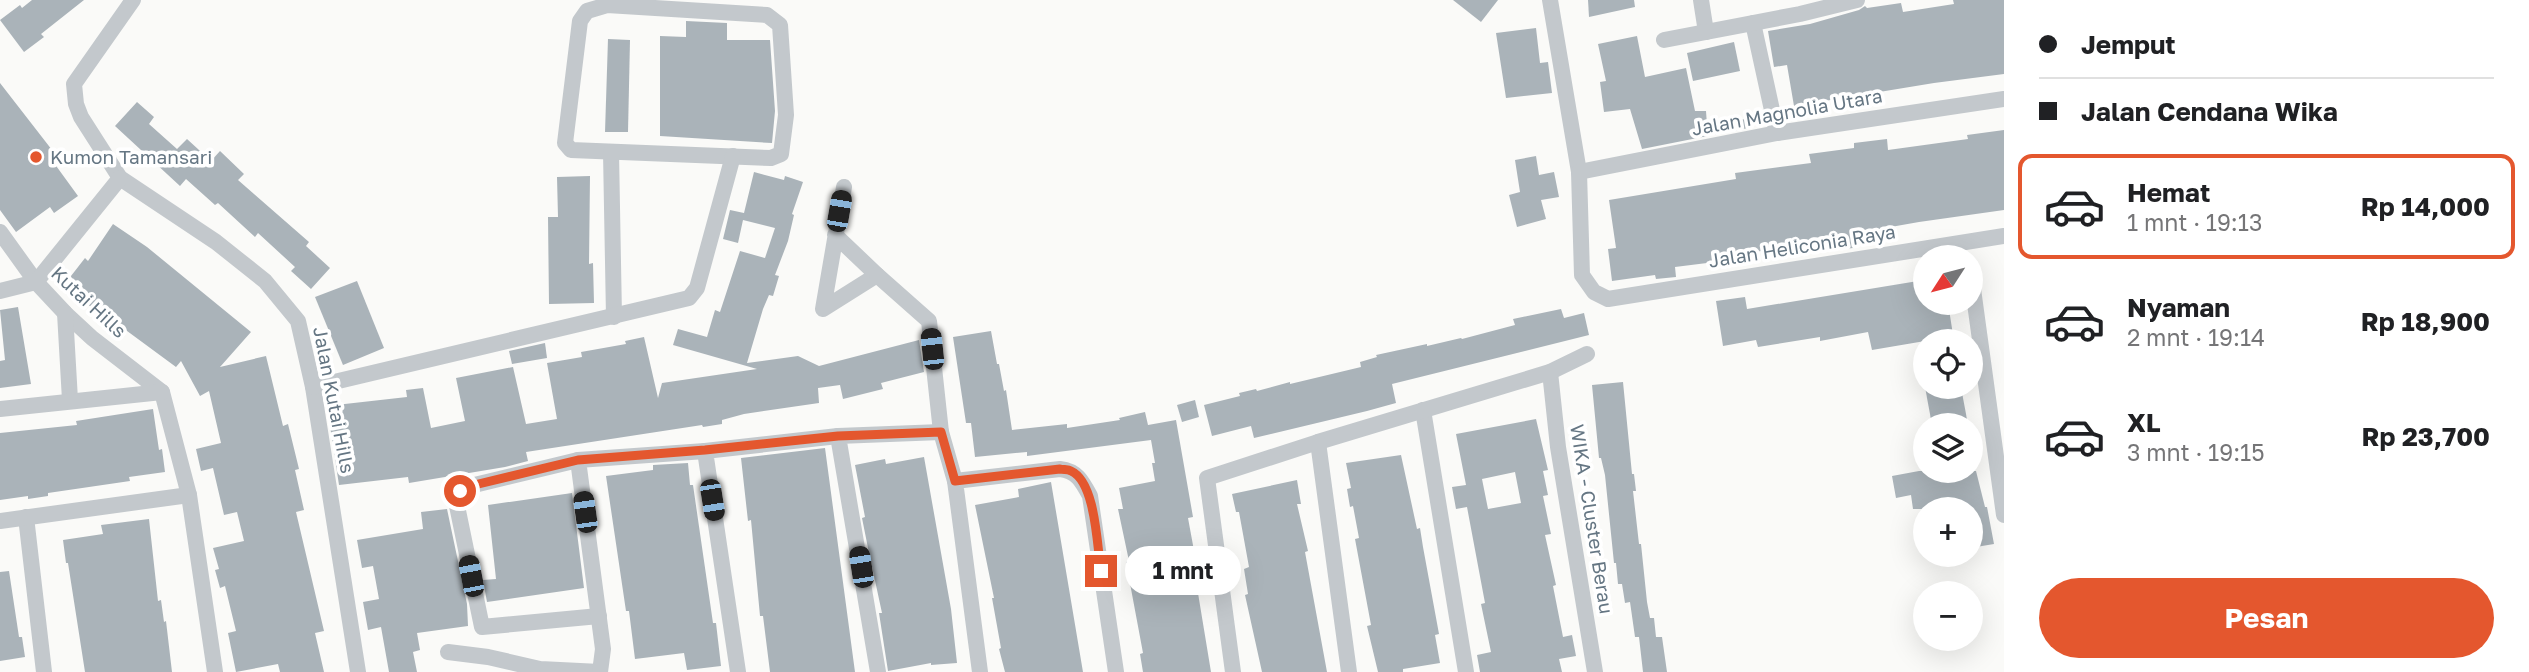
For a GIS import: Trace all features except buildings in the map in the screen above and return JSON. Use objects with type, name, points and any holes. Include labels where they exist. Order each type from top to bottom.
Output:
[{"type":"street","name":"Jalan Kutai Hills","points":[[133,0],[74,84],[76,104],[81,117],[120,178],[216,242],[265,281],[298,321],[313,387],[358,672]]},
{"type":"street","points":[[1550,0],[1579,172]]},
{"type":"street","points":[[1701,0],[1706,32]]},
{"type":"street","points":[[1664,40],[1753,23],[1799,7],[1857,0]]},
{"type":"street","points":[[607,5],[767,15],[777,21],[780,25],[786,115],[781,154],[771,158],[733,156],[570,150],[565,143],[580,21],[587,11],[607,5]]},
{"type":"street","points":[[1753,23],[1777,133]]},
{"type":"street","name":"Jalan Magnolia Utara","points":[[1579,172],[1777,133],[2004,99]]},
{"type":"street","points":[[611,152],[614,317]]},
{"type":"street","points":[[313,387],[689,298],[696,293],[733,156]]},
{"type":"street","name":"Jalan Heliconia Raya","points":[[1579,172],[1582,275],[1594,292],[1608,299],[1913,257]]},
{"type":"street","points":[[0,291],[36,282],[120,178]]},
{"type":"street","points":[[844,187],[823,309],[877,275]]},
{"type":"street","name":"Kutai Hills","points":[[0,232],[36,282],[65,313],[92,338],[162,392]]},
{"type":"street","points":[[835,235],[929,321],[941,432],[955,481],[980,672]]},
{"type":"street","name":"Jalan Heliconia Raya","points":[[1979,245],[2004,236]]},
{"type":"street","points":[[65,313],[70,400]]},
{"type":"street","points":[[1977,315],[2004,515]]},
{"type":"street","points":[[1233,672],[1207,478],[1550,372],[1587,354]]},
{"type":"street","name":"WIKA - Cluster Berau","points":[[1550,372],[1559,447],[1595,672]]},
{"type":"street","points":[[0,409],[162,392],[189,495],[215,672]]},
{"type":"street","points":[[1423,410],[1466,672]]},
{"type":"street","points":[[488,657],[456,501],[460,491],[466,487],[578,460],[838,436],[941,432]]},
{"type":"street","points":[[838,436],[878,672]]},
{"type":"street","points":[[1318,442],[1349,672]]},
{"type":"street","points":[[705,450],[738,672]]},
{"type":"street","points":[[448,652],[488,657],[540,670],[600,672],[603,649],[578,460]]},
{"type":"street","points":[[955,481],[1060,469],[1071,471],[1082,480],[1090,496],[1116,672]]},
{"type":"street","points":[[0,521],[189,495]]},
{"type":"street","points":[[26,517],[44,672]]},
{"type":"street","points":[[482,627],[599,616]]},
{"type":"place","name":"Kumon Tamansari","points":[[36,157]]},
{"type":"route","points":[[460,491],[466,487],[578,460],[838,436],[941,432],[955,481],[1060,469],[1071,471],[1082,480],[1090,496],[1101,571]]}]
